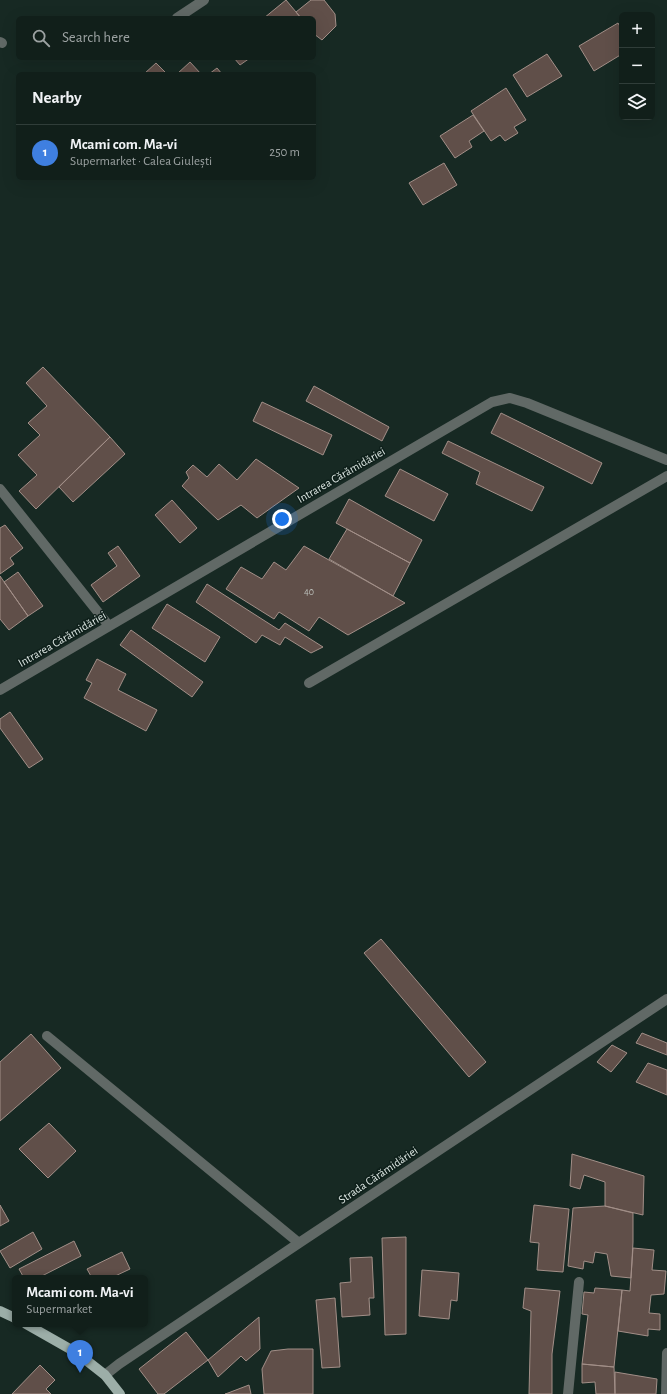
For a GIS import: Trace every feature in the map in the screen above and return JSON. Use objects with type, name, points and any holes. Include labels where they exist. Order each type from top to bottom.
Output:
[{"type":"main road","points":[[0,1311],[12,1317]]},
{"type":"main road","points":[[31,1327],[77,1353],[105,1375],[120,1394]]},
{"type":"street","points":[[180,16],[204,0]]},
{"type":"street","name":"Intrarea Cărămidăriei","points":[[0,690],[492,402],[510,398],[527,403],[667,460]]},
{"type":"street","points":[[309,683],[667,476]]},
{"type":"street","points":[[0,489],[109,626]]},
{"type":"street","name":"Strada Cărămidăriei","points":[[105,1375],[119,1364],[299,1243],[667,999]]},
{"type":"street","points":[[47,1036],[299,1243]]},
{"type":"street","points":[[568,1394],[580,1282]]},
{"type":"street","points":[[666,1394],[667,1353]]},
{"type":"building","points":[[286,0],[299,16],[266,16]]},
{"type":"building","points":[[311,0],[324,0],[335,14],[336,26],[322,40],[316,36],[316,16],[299,16],[296,12]]},
{"type":"building","points":[[618,23],[619,25],[619,56],[594,71],[579,46]]},
{"type":"building","points":[[547,54],[562,76],[527,97],[513,75]]},
{"type":"building","points":[[236,60],[247,60],[240,65]]},
{"type":"building","points":[[190,62],[199,72],[179,72]]},
{"type":"building","points":[[156,63],[165,72],[146,72]]},
{"type":"building","points":[[217,68],[220,72],[212,72]]},
{"type":"building","points":[[506,88],[526,120],[514,127],[518,133],[505,141],[500,135],[491,141],[471,111]]},
{"type":"building","points":[[473,115],[484,131],[469,141],[472,147],[455,158],[440,136]]},
{"type":"building","points":[[444,163],[457,185],[423,205],[409,183]]},
{"type":"building","points":[[43,367],[110,437],[36,509],[19,491],[37,475],[18,455],[40,435],[28,423],[47,406],[26,383]]},
{"type":"building","points":[[314,386],[389,427],[382,441],[306,401]]},
{"type":"building","points":[[262,402],[332,435],[323,455],[253,421]]},
{"type":"building","points":[[501,413],[602,463],[592,484],[491,433]]},
{"type":"building","points":[[110,437],[125,454],[73,502],[59,487]]},
{"type":"building","points":[[448,441],[544,487],[532,511],[476,484],[480,472],[442,453]]},
{"type":"building","points":[[256,459],[299,488],[257,518],[241,505],[218,520],[182,486],[189,478],[186,472],[193,465],[207,477],[219,464],[237,480]]},
{"type":"building","points":[[400,469],[448,494],[434,521],[385,496]]},
{"type":"building","points":[[349,499],[422,540],[410,563],[336,523]]},
{"type":"building","points":[[172,500],[197,528],[180,543],[155,515]]},
{"type":"building","points":[[5,525],[23,548],[10,558],[14,564],[0,574],[0,528]]},
{"type":"building","points":[[347,529],[410,563],[393,596],[329,559]]},
{"type":"building","points":[[118,546],[140,576],[103,602],[91,585],[117,566],[108,553]]},
{"type":"building","points":[[304,546],[405,603],[348,635],[319,617],[309,631],[279,612],[274,619],[226,589],[241,567],[262,579],[274,562],[286,570]]},
{"type":"building","points":[[18,572],[43,606],[28,616],[4,582]]},
{"type":"building","points":[[0,576],[28,616],[9,630],[0,619]]},
{"type":"building","points":[[207,584],[279,630],[285,623],[323,647],[311,653],[285,637],[280,645],[262,635],[256,643],[196,602]]},
{"type":"building","points":[[167,604],[220,637],[205,662],[152,628]]},
{"type":"building","points":[[131,630],[203,682],[192,697],[120,645]]},
{"type":"building","points":[[97,659],[126,674],[118,690],[157,710],[146,731],[84,698],[92,683],[86,680]]},
{"type":"building","points":[[10,712],[43,759],[29,768],[0,728],[0,719]]},
{"type":"building","points":[[381,939],[486,1062],[469,1077],[364,953]]},
{"type":"building","points":[[642,1033],[667,1043],[667,1055],[636,1043]]},
{"type":"building","points":[[31,1034],[61,1068],[0,1121],[0,1062]]},
{"type":"building","points":[[612,1045],[627,1053],[611,1072],[597,1062]]},
{"type":"building","points":[[648,1063],[667,1070],[667,1095],[636,1082]]},
{"type":"building","points":[[49,1123],[76,1151],[48,1178],[19,1149]]},
{"type":"building","points":[[572,1154],[644,1176],[643,1215],[605,1206],[605,1182],[584,1175],[580,1189],[570,1186]]},
{"type":"building","points":[[0,1205],[9,1221],[0,1226]]},
{"type":"building","points":[[534,1205],[569,1209],[563,1272],[537,1270],[539,1243],[530,1242]]},
{"type":"building","points":[[605,1206],[633,1213],[631,1278],[611,1276],[607,1254],[595,1252],[593,1263],[584,1261],[583,1269],[568,1266],[573,1208]]},
{"type":"building","points":[[33,1232],[42,1249],[10,1268],[0,1251]]},
{"type":"building","points":[[406,1237],[406,1334],[385,1335],[382,1238]]},
{"type":"building","points":[[74,1241],[81,1256],[44,1275],[22,1275],[19,1269]]},
{"type":"building","points":[[633,1248],[654,1250],[652,1270],[666,1271],[664,1294],[651,1295],[649,1313],[660,1314],[660,1330],[648,1329],[648,1336],[618,1331],[622,1290],[630,1291]]},
{"type":"building","points":[[122,1252],[130,1269],[117,1275],[90,1275],[87,1269]]},
{"type":"building","points":[[372,1257],[374,1298],[369,1298],[370,1315],[342,1317],[340,1283],[351,1282],[350,1258]]},
{"type":"building","points":[[422,1270],[459,1273],[457,1301],[451,1300],[449,1319],[419,1316]]},
{"type":"building","points":[[525,1288],[560,1291],[552,1354],[552,1394],[529,1394],[531,1311],[523,1308]]},
{"type":"building","points":[[595,1288],[622,1290],[614,1367],[582,1364],[588,1315],[582,1314],[584,1292],[594,1293]]},
{"type":"building","points":[[335,1298],[340,1367],[322,1368],[316,1300]]},
{"type":"building","points":[[259,1317],[260,1349],[246,1361],[241,1356],[218,1377],[208,1360]]},
{"type":"building","points":[[186,1332],[208,1360],[164,1394],[158,1394],[139,1369]]},
{"type":"building","points":[[313,1349],[313,1394],[264,1394],[262,1369],[271,1351]]},
{"type":"building","points":[[582,1364],[614,1367],[615,1394],[596,1394],[595,1382],[582,1383]]},
{"type":"building","points":[[40,1365],[55,1380],[46,1389],[51,1394],[12,1394]]},
{"type":"building","points":[[615,1372],[657,1379],[656,1394],[615,1394]]},
{"type":"building","points":[[249,1385],[251,1394],[225,1394],[228,1393]]},
{"type":"place","name":"Mcami com. Ma-vi","points":[[80,1373]]}]
